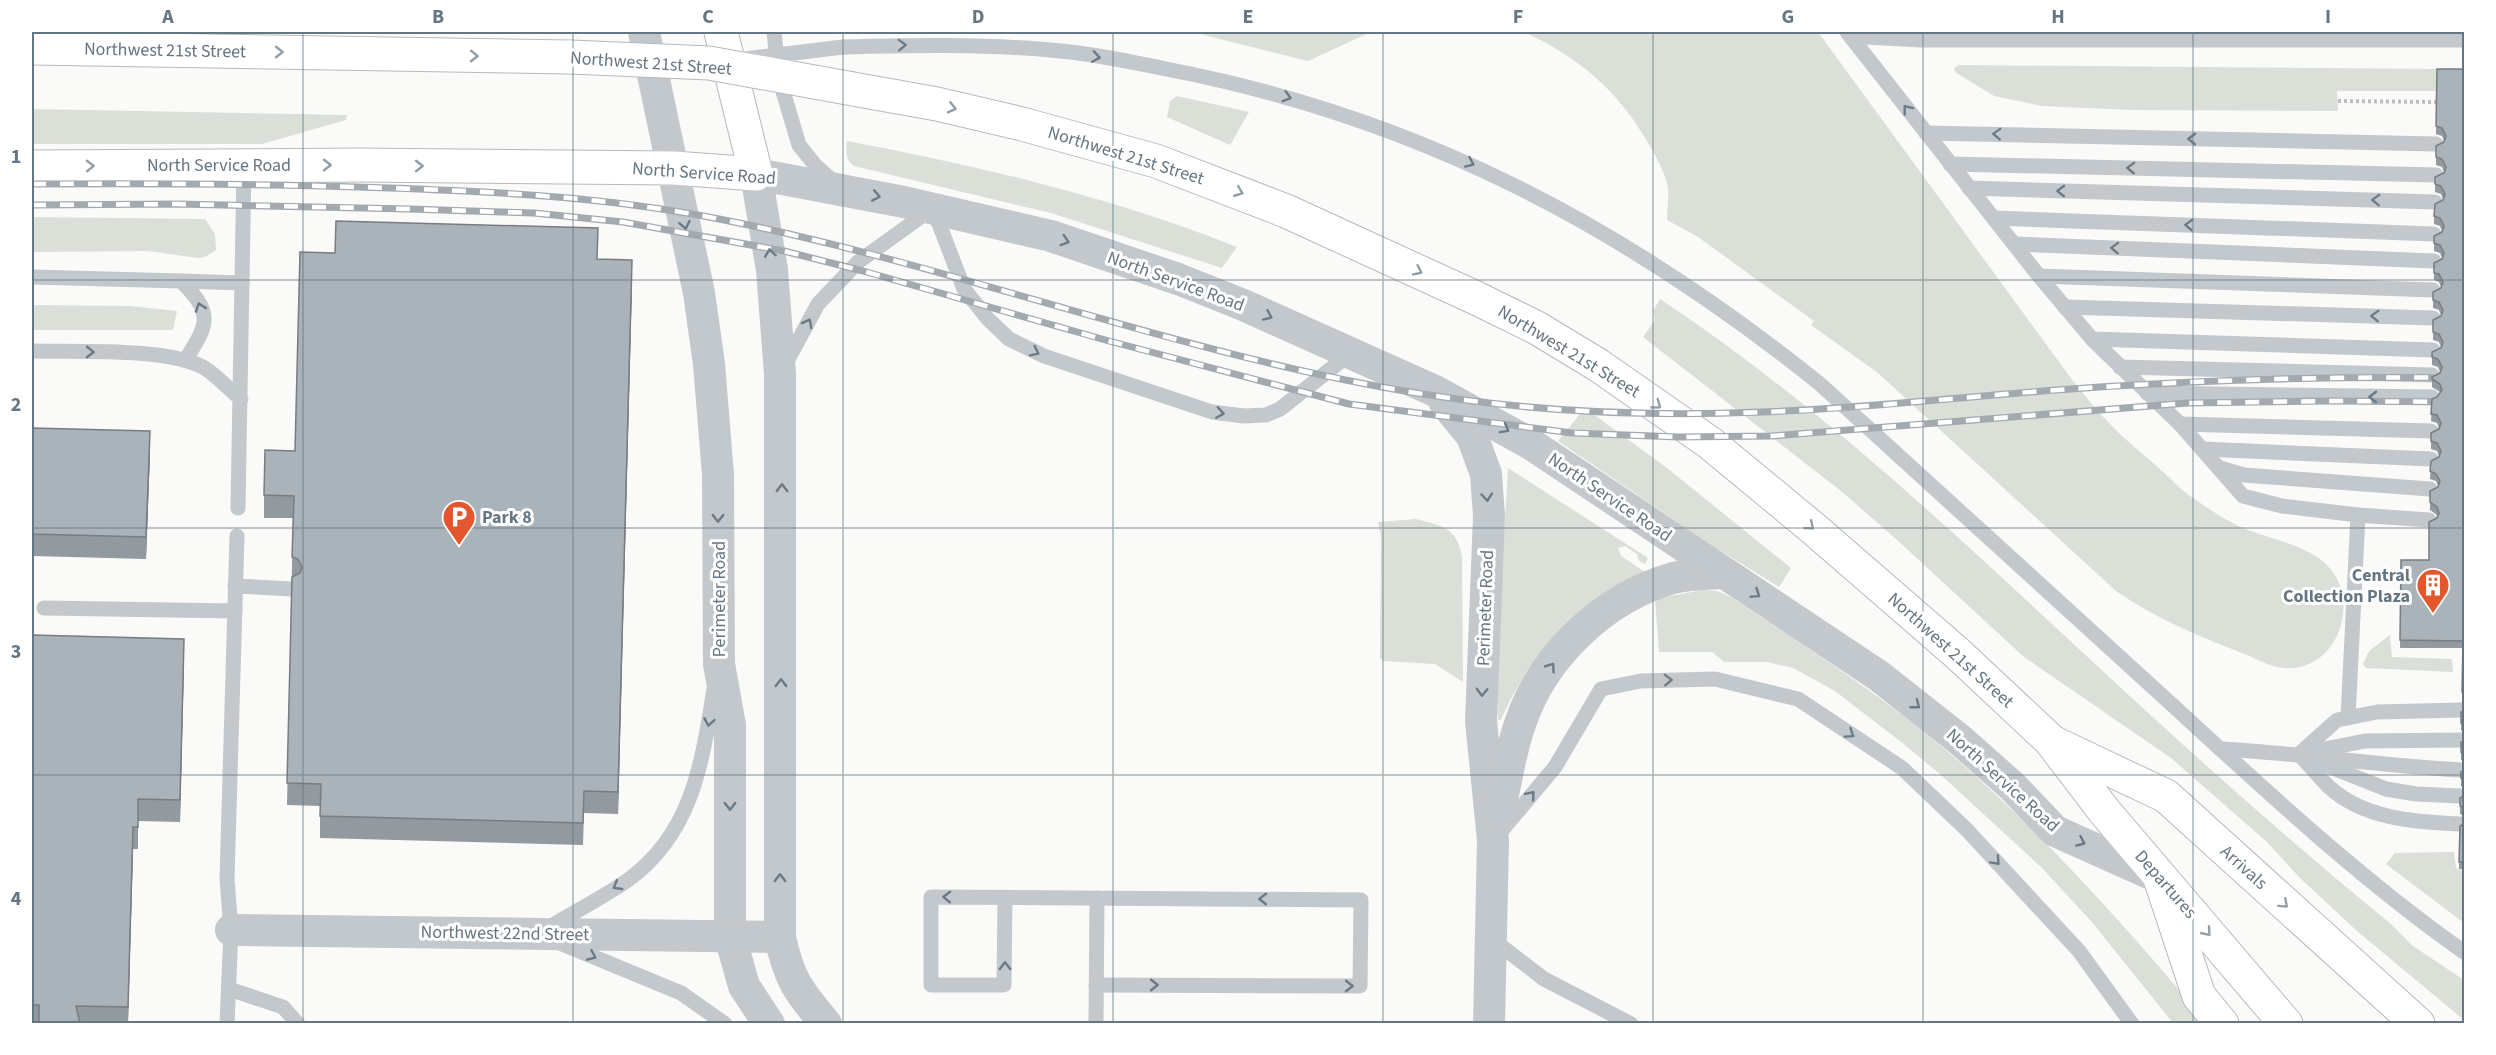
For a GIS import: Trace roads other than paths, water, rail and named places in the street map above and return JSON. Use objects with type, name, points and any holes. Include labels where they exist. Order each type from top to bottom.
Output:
[{"type":"main road","points":[[721,32],[756,174]]},
{"type":"main road","name":"Northwest 21st Street","points":[[32,48],[571,57],[709,63],[938,104],[1022,124],[1156,161],[1286,211],[1537,328],[1649,398],[1710,443],[1814,529],[1957,653],[2050,741]]},
{"type":"main road","name":"North Service Road","points":[[32,167],[244,165],[674,168],[756,174]]},
{"type":"main road","name":"Departures","points":[[2050,741],[2105,813],[2286,1023]]},
{"type":"main road","name":"Arrivals","points":[[2050,741],[2166,796],[2418,1023]]},
{"type":"main road","points":[[2160,878],[2199,996],[2222,1023]]},
{"type":"street","name":"Perimeter Road","points":[[644,32],[699,293],[716,438],[719,664],[730,725],[730,936],[744,986],[769,1023]]},
{"type":"street","name":"North Service Road","points":[[756,174],[933,208],[1051,237],[1179,279],[1241,304],[1435,391],[1531,444],[1879,676],[1960,740],[2012,786],[2055,831],[2160,878]]},
{"type":"street","points":[[756,174],[772,270],[780,374],[780,936],[786,964],[799,992],[826,1023]]},
{"type":"street","name":"Perimeter Road","points":[[1435,391],[1472,436],[1486,474],[1489,516],[1481,721],[1493,840],[1489,1023]]},
{"type":"street","name":"Perimeter Road","points":[[1493,840],[1520,723],[1537,687],[1565,647],[1600,615],[1636,592],[1676,578],[1723,573]]},
{"type":"street","name":"Northwest 22nd Street","points":[[231,930],[780,936]]},
{"type":"lane","points":[[774,32],[779,78],[799,145],[815,165],[843,190]]},
{"type":"lane","points":[[1848,32],[1866,37],[1921,40],[2464,40]]},
{"type":"lane","points":[[1848,32],[1926,134],[2092,339],[2180,424],[2243,496],[2282,506],[2429,520]]},
{"type":"lane","points":[[709,63],[843,47],[979,45],[1053,50],[1197,75],[1268,91],[1328,109],[1471,163],[1544,199],[1621,243],[1698,292],[1762,337],[1820,384],[2220,749],[2372,881],[2464,952]]},
{"type":"lane","points":[[1926,134],[2436,144]]},
{"type":"lane","points":[[1950,164],[2436,175]]},
{"type":"lane","points":[[238,508],[244,165]]},
{"type":"lane","points":[[1969,188],[2435,202]]},
{"type":"lane","points":[[780,374],[818,304],[858,262],[933,208],[964,289],[988,319],[1009,339],[1044,356],[1212,412],[1244,416],[1266,415],[1280,409],[1352,353]]},
{"type":"lane","points":[[1994,218],[2434,234]]},
{"type":"lane","points":[[2014,244],[2434,261]]},
{"type":"lane","points":[[2039,276],[2433,290]]},
{"type":"lane","points":[[32,277],[242,283]]},
{"type":"lane","points":[[181,281],[199,299],[204,324],[200,338],[186,360]]},
{"type":"lane","points":[[2065,307],[2433,318]]},
{"type":"lane","points":[[2092,339],[2433,350]]},
{"type":"lane","points":[[32,351],[128,353],[186,360],[206,369],[241,399]]},
{"type":"lane","points":[[2120,367],[2432,375]]},
{"type":"lane","points":[[2147,393],[2432,398]]},
{"type":"lane","points":[[2180,424],[2431,431]]},
{"type":"lane","points":[[2202,449],[2431,459]]},
{"type":"lane","points":[[2220,468],[2244,476],[2430,489]]},
{"type":"lane","points":[[2348,718],[2358,515]]},
{"type":"lane","points":[[227,1023],[231,930],[227,879],[237,536]]},
{"type":"lane","points":[[236,586],[292,589]]},
{"type":"lane","points":[[44,608],[235,611]]},
{"type":"lane","points":[[538,934],[628,880],[658,854],[676,829],[691,798],[703,756],[719,664]]},
{"type":"lane","points":[[1493,840],[1555,767],[1601,689],[1641,681],[1715,679],[1798,699],[1902,768],[1967,830],[2079,951],[2132,1023]]},
{"type":"lane","points":[[2299,754],[2337,720],[2377,712],[2462,710]]},
{"type":"lane","points":[[2299,754],[2366,741],[2461,740]]},
{"type":"lane","points":[[2220,749],[2299,754],[2416,768],[2461,770]]},
{"type":"lane","points":[[2299,754],[2357,780],[2386,789],[2416,794],[2460,796]]},
{"type":"lane","points":[[2299,754],[2329,787],[2352,802],[2397,819],[2460,824]]},
{"type":"lane","points":[[1005,898],[1004,985],[931,985],[931,897],[1361,900],[1360,986],[1096,985]]},
{"type":"lane","points":[[1096,898],[1096,1023]]},
{"type":"lane","points":[[538,934],[681,993],[725,1023]]},
{"type":"lane","points":[[1492,939],[1544,979],[1632,1023]]},
{"type":"lane","points":[[229,989],[283,1006],[298,1023]]},
{"type":"railway","points":[[32,184],[255,185],[433,190],[520,194],[648,207],[734,222],[826,243],[1280,366],[1372,385],[1465,400],[1576,411],[1687,414],[1761,412],[2159,384],[2311,378],[2464,378]]},
{"type":"railway","points":[[32,205],[177,204],[409,209],[534,213],[623,222],[784,251],[863,271],[1109,341],[1349,404],[1572,433],[1679,437],[1772,436],[2188,403],[2464,402]]},
{"type":"place","name":"Park 8","points":[[459,546]]},
{"type":"place","name":"Central Collection Plaza","points":[[2433,614]]}]
